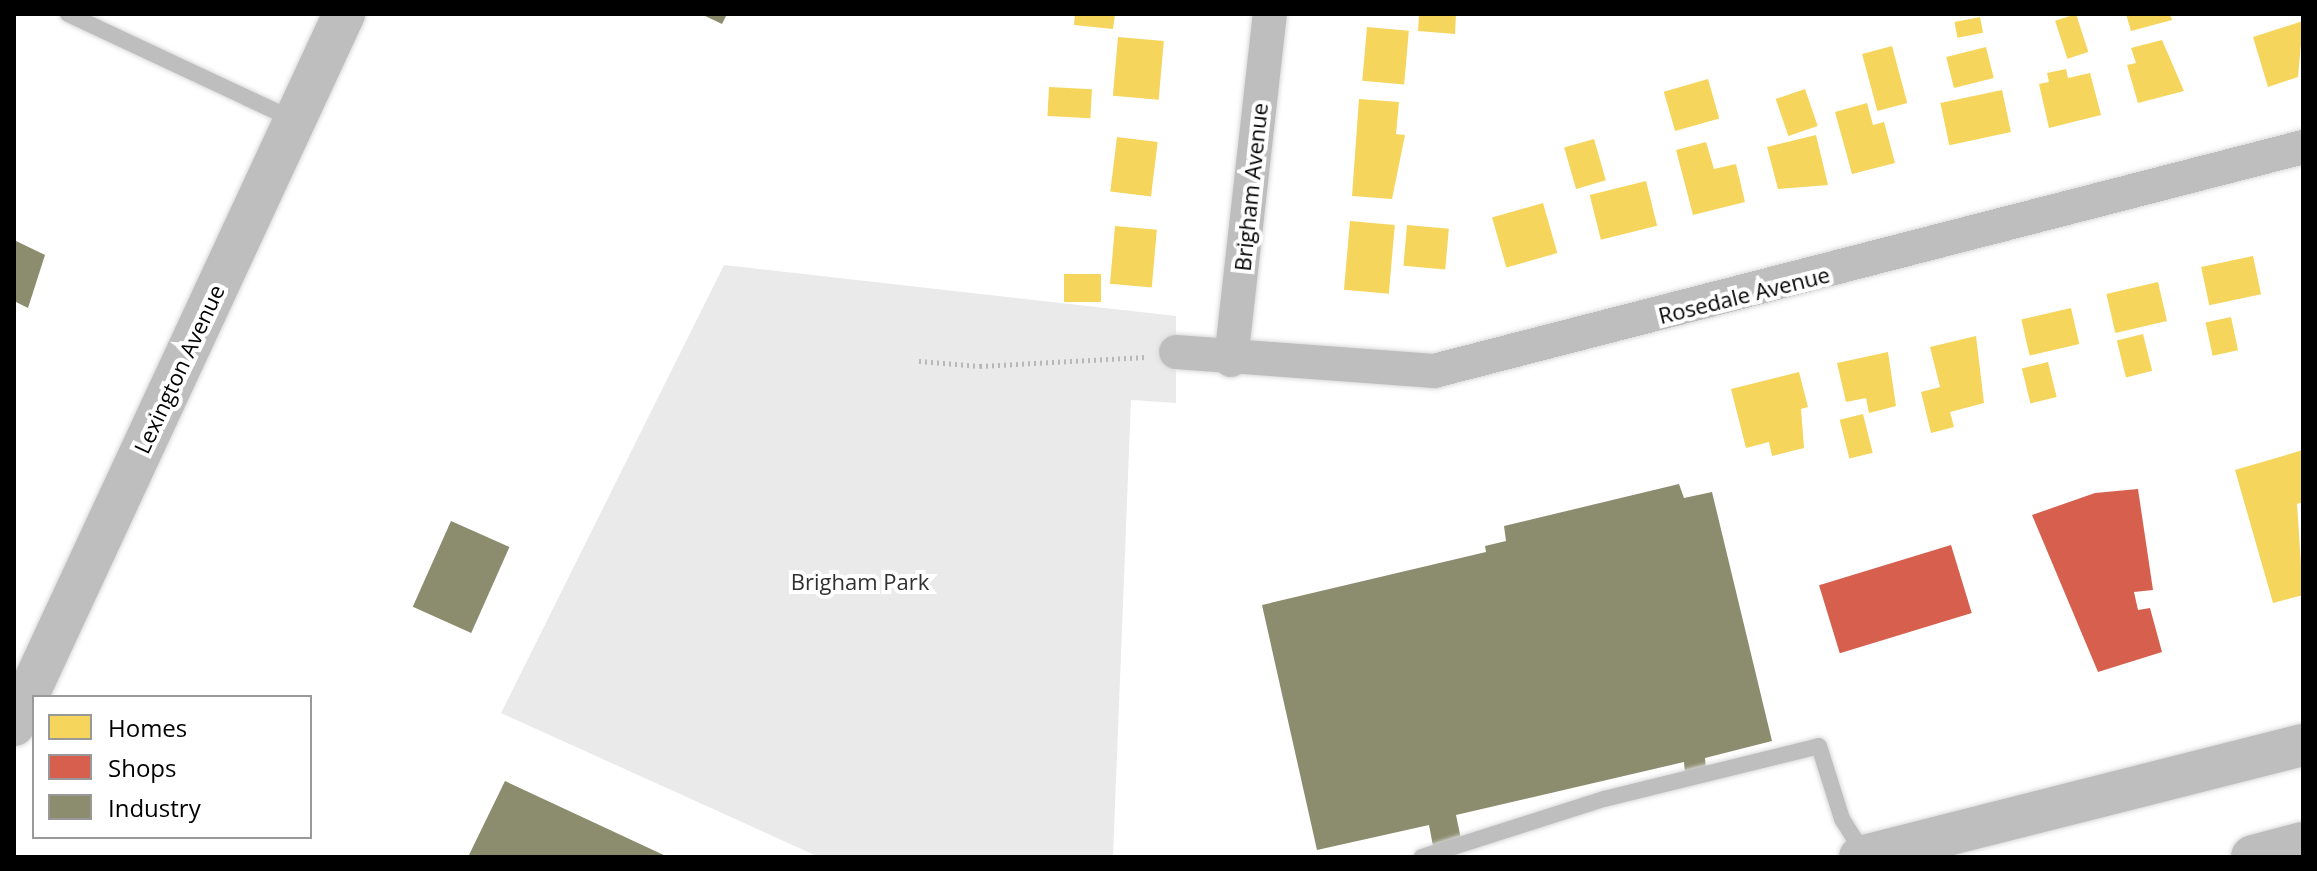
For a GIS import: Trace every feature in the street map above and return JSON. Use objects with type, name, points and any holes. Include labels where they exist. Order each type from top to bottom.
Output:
[{"type":"main road","points":[[2253,857],[2303,844]]},
{"type":"street","name":"Lexington Avenue","points":[[14,725],[344,14]]},
{"type":"street","name":"Brigham Avenue","points":[[1231,360],[1270,14]]},
{"type":"street","name":"Rosedale Avenue","points":[[1176,352],[1231,360],[1407,373],[1470,364],[2303,147]]},
{"type":"street","points":[[1863,856],[2303,745]]},
{"type":"lane","points":[[68,14],[295,120]]},
{"type":"lane","points":[[1422,857],[1604,799],[1819,746],[1842,819],[1863,856]]},
{"type":"path","points":[[919,361],[980,366],[1176,352]]},
{"type":"green space","name":"Brigham Park","points":[[724,265],[1176,316],[1176,403],[1131,400],[1113,857],[819,857],[501,713]]},
{"type":"building: Homes","points":[[1075,14],[1115,14],[1113,29],[1074,25]]},
{"type":"building: Homes","points":[[1419,14],[1456,14],[1455,34],[1418,31]]},
{"type":"building: Homes","points":[[2076,14],[2088,52],[2067,59],[2055,21]]},
{"type":"building: Homes","points":[[2126,14],[2170,14],[2172,20],[2131,31]]},
{"type":"building: Homes","points":[[1980,17],[1983,33],[1958,38],[1954,22]]},
{"type":"building: Homes","points":[[2303,21],[2298,77],[2268,87],[2253,37]]},
{"type":"building: Homes","points":[[1367,27],[1409,31],[1404,84],[1362,81]]},
{"type":"building: Homes","points":[[1118,37],[1164,41],[1159,100],[1113,96]]},
{"type":"building: Homes","points":[[2162,40],[2184,91],[2138,103],[2127,65],[2136,63],[2131,48]]},
{"type":"building: Homes","points":[[1892,46],[1907,103],[1877,111],[1862,54]]},
{"type":"building: Homes","points":[[1986,47],[1994,78],[1954,88],[1946,57]]},
{"type":"building: Homes","points":[[2066,69],[2068,78],[2090,73],[2101,115],[2049,128],[2039,84],[2049,82],[2047,73]]},
{"type":"building: Homes","points":[[1708,79],[1719,118],[1675,131],[1664,92]]},
{"type":"building: Homes","points":[[1049,87],[1092,89],[1090,118],[1047,116]]},
{"type":"building: Homes","points":[[1805,89],[1818,126],[1788,136],[1776,99]]},
{"type":"building: Homes","points":[[2002,90],[2011,132],[1949,145],[1940,103]]},
{"type":"building: Homes","points":[[1359,99],[1399,102],[1396,134],[1405,135],[1392,199],[1352,196]]},
{"type":"building: Homes","points":[[1867,103],[1873,125],[1884,122],[1895,163],[1852,174],[1835,112]]},
{"type":"building: Homes","points":[[1816,135],[1828,185],[1778,189],[1767,147]]},
{"type":"building: Homes","points":[[1117,137],[1158,142],[1151,197],[1110,192]]},
{"type":"building: Homes","points":[[1594,139],[1606,180],[1576,189],[1564,148]]},
{"type":"building: Homes","points":[[1706,142],[1714,169],[1736,164],[1745,202],[1693,215],[1676,150]]},
{"type":"building: Homes","points":[[1646,181],[1657,226],[1601,240],[1590,195]]},
{"type":"building: Homes","points":[[1543,203],[1557,253],[1506,268],[1492,218]]},
{"type":"building: Homes","points":[[1350,221],[1395,225],[1389,294],[1344,290]]},
{"type":"building: Homes","points":[[1407,225],[1449,229],[1445,270],[1403,266]]},
{"type":"building: Homes","points":[[1115,226],[1157,230],[1152,287],[1110,284]]},
{"type":"building: Homes","points":[[2253,256],[2261,294],[2209,305],[2201,267]]},
{"type":"building: Homes","points":[[1064,274],[1101,274],[1101,302],[1064,302]]},
{"type":"building: Homes","points":[[2158,282],[2167,321],[2115,333],[2106,294]]},
{"type":"building: Homes","points":[[2071,308],[2079,344],[2030,356],[2021,319]]},
{"type":"building: Homes","points":[[2231,317],[2238,350],[2213,356],[2206,322]]},
{"type":"building: Homes","points":[[2143,334],[2152,371],[2126,377],[2117,341]]},
{"type":"building: Homes","points":[[1976,336],[1984,403],[1950,412],[1954,427],[1931,433],[1921,392],[1940,387],[1930,347]]},
{"type":"building: Homes","points":[[1888,352],[1896,406],[1869,413],[1866,398],[1846,402],[1837,363]]},
{"type":"building: Homes","points":[[2048,362],[2057,397],[2031,403],[2022,369]]},
{"type":"building: Homes","points":[[1799,372],[1808,407],[1801,409],[1804,448],[1772,456],[1769,442],[1746,448],[1731,389]]},
{"type":"building: Homes","points":[[1863,414],[1873,453],[1849,459],[1840,420]]},
{"type":"building: Homes","points":[[2303,450],[2303,502],[2297,504],[2303,595],[2273,603],[2235,470]]},
{"type":"building: Shops","points":[[2138,489],[2153,590],[2134,592],[2138,610],[2150,608],[2162,652],[2098,672],[2032,515],[2095,493]]},
{"type":"building: Shops","points":[[1951,545],[1972,613],[1840,653],[1819,585]]},
{"type":"building: Industry","points":[[701,14],[727,14],[722,24]]},
{"type":"building: Industry","points":[[14,240],[45,255],[28,308],[14,301]]},
{"type":"building: Industry","points":[[1679,484],[1684,498],[1712,492],[1772,741],[1705,758],[1706,769],[1685,774],[1684,762],[1456,815],[1461,839],[1433,846],[1429,825],[1317,850],[1262,605],[1486,552],[1485,546],[1506,541],[1504,526]]},
{"type":"building: Industry","points":[[451,521],[509,547],[471,633],[413,607]]},
{"type":"building: Industry","points":[[505,781],[668,857],[468,857]]}]
